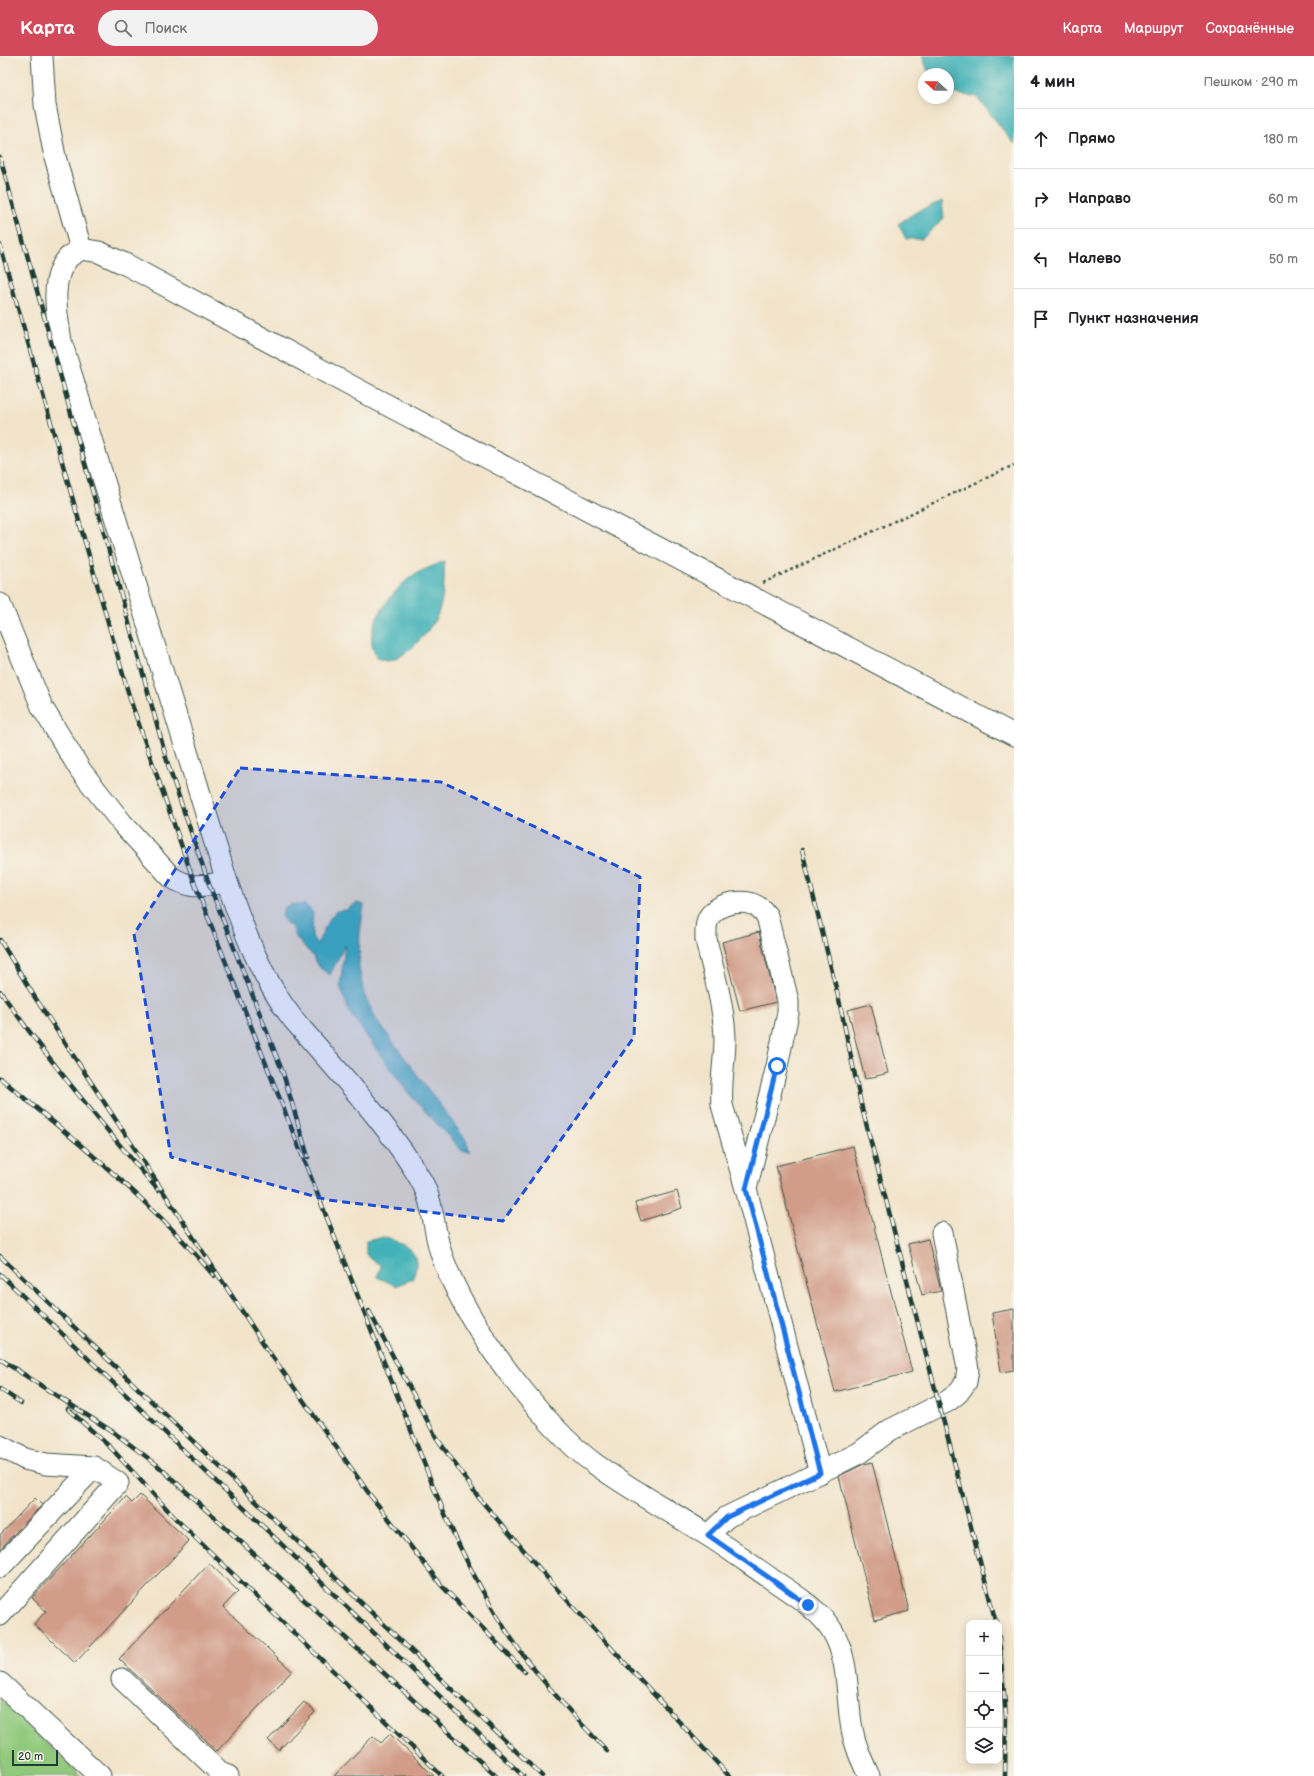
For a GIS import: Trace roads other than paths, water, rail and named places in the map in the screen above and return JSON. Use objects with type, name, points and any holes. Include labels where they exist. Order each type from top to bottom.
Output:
[{"type":"street","points":[[42,56],[45,105],[55,158],[81,250]]},
{"type":"street","points":[[869,1776],[853,1734],[845,1670],[840,1649],[833,1631],[808,1605],[708,1535],[592,1462],[551,1422],[502,1364],[465,1306],[442,1257],[431,1205],[423,1184],[384,1127],[280,1002],[265,977],[250,947],[227,882],[61,341],[55,294],[58,281],[68,258],[81,250],[99,252],[127,265],[353,387],[1014,735]]},
{"type":"street","points":[[0,604],[42,707],[81,771],[122,823],[171,877],[181,883],[196,887],[227,882]]},
{"type":"street","points":[[746,1189],[777,1066],[788,1013],[788,1001],[767,916],[761,908],[751,904],[735,903],[724,905],[715,910],[708,919],[706,929],[706,939],[723,1017],[725,1058],[721,1092],[722,1105],[746,1189],[820,1473]]},
{"type":"street","points":[[708,1535],[727,1517],[859,1453],[890,1430],[948,1401],[958,1393],[966,1382],[968,1369],[942,1233]]},
{"type":"street","points":[[0,1446],[25,1459],[46,1464],[94,1467],[118,1483],[0,1615]]},
{"type":"street","points":[[0,1567],[94,1467]]},
{"type":"street","points":[[122,1678],[222,1774],[228,1776]]},
{"type":"street","points":[[0,1683],[100,1776]]},
{"type":"water","points":[[922,56],[1014,56],[1014,144],[977,97],[954,94],[954,68],[927,68]]},
{"type":"water","points":[[942,201],[944,218],[922,239],[906,239],[898,224],[916,212]]},
{"type":"water","points":[[444,561],[443,596],[434,622],[410,650],[395,659],[388,661],[377,658],[372,646],[372,637],[374,626],[384,606],[400,587],[415,574]]},
{"type":"water","points":[[357,903],[364,905],[360,933],[359,967],[364,994],[376,1019],[466,1140],[470,1151],[462,1151],[408,1093],[349,1012],[340,986],[345,945],[330,975],[320,968],[312,955],[294,936],[294,929],[286,923],[282,916],[284,908],[292,904],[306,905],[313,912],[312,936],[317,944],[328,921],[336,911],[346,910]]},
{"type":"water","points":[[384,1237],[400,1243],[411,1250],[416,1261],[416,1269],[413,1279],[396,1286],[377,1277],[381,1266],[366,1255],[366,1241]]},
{"type":"railway","points":[[0,157],[169,768],[209,884],[283,1073],[308,1157]]},
{"type":"railway","points":[[0,245],[130,699],[196,887],[433,1486],[467,1562],[509,1635],[531,1666],[607,1751]]},
{"type":"railway","points":[[802,850],[839,1000],[861,1104],[995,1620]]},
{"type":"railway","points":[[0,940],[34,996],[267,1349],[370,1495],[442,1586],[525,1672]]},
{"type":"railway","points":[[0,991],[76,1092],[158,1190]]},
{"type":"railway","points":[[0,1078],[112,1172],[165,1222],[214,1276]]},
{"type":"railway","points":[[0,1256],[542,1776]]},
{"type":"railway","points":[[0,1274],[523,1776]]},
{"type":"railway","points":[[369,1311],[436,1437],[479,1498],[556,1588],[729,1776]]},
{"type":"railway","points":[[0,1359],[116,1434],[156,1464],[496,1776]]},
{"type":"railway","points":[[0,1389],[21,1403]]},
{"type":"railway","points":[[68,1409],[111,1448],[176,1519],[442,1776]]},
{"type":"railway","points":[[1001,1656],[1006,1716],[1005,1776]]}]
